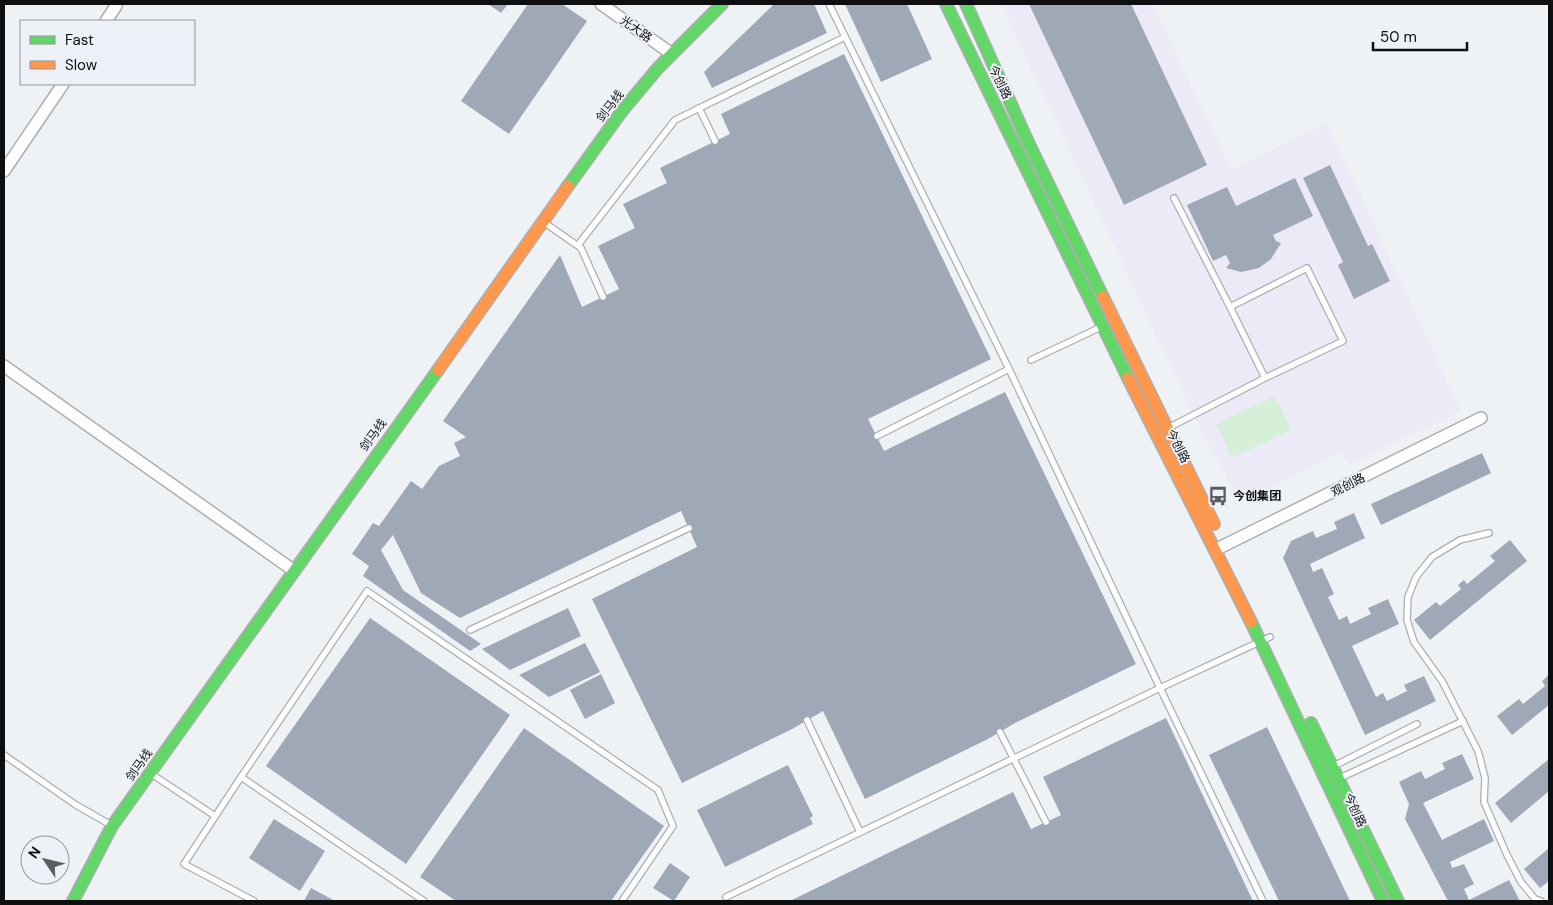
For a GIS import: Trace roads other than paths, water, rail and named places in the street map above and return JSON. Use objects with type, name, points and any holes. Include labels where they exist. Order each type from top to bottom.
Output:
[{"type":"main road","name":"剑马线","points":[[73,901],[112,826],[542,221],[622,112],[672,54],[722,4]]},
{"type":"main road","name":"今创路","points":[[946,4],[1102,326],[1220,548],[1265,640],[1383,901]]},
{"type":"main road","name":"今创路","points":[[966,4],[1028,142],[1168,428],[1220,548]]},
{"type":"main road","name":"今创路","points":[[1265,640],[1332,766],[1398,901]]},
{"type":"street","name":"光大路","points":[[601,4],[672,54]]},
{"type":"street","points":[[107,20],[116,6]]},
{"type":"street","points":[[4,171],[62,85]]},
{"type":"street","points":[[4,366],[294,570]]},
{"type":"street","name":"观创路","points":[[1220,548],[1481,418]]},
{"type":"lane","points":[[829,4],[1009,369],[1263,901]]},
{"type":"lane","points":[[578,246],[676,120],[845,37]]},
{"type":"lane","points":[[699,108],[715,142]]},
{"type":"lane","points":[[1174,198],[1265,378]]},
{"type":"lane","points":[[542,221],[581,248],[603,297]]},
{"type":"lane","points":[[1168,428],[1265,378],[1343,341],[1307,268],[1230,307]]},
{"type":"lane","points":[[1031,360],[1102,326]]},
{"type":"lane","points":[[876,436],[1009,369]]},
{"type":"lane","points":[[470,630],[689,528]]},
{"type":"lane","points":[[1489,533],[1460,540],[1432,557],[1416,577],[1408,597],[1407,620],[1414,642],[1442,680],[1478,751],[1484,778],[1484,802],[1494,826],[1521,882],[1535,899],[1541,901]]},
{"type":"lane","points":[[254,901],[184,864],[367,591],[658,790],[673,826],[622,901]]},
{"type":"lane","points":[[726,897],[1013,758],[1265,640]]},
{"type":"lane","points":[[807,720],[860,832]]},
{"type":"lane","points":[[1338,779],[1463,721]]},
{"type":"lane","points":[[1332,766],[1417,724]]},
{"type":"lane","points":[[1000,732],[1046,822]]},
{"type":"lane","points":[[4,755],[76,805],[112,826]]},
{"type":"lane","points":[[150,773],[215,816]]},
{"type":"lane","points":[[241,777],[424,901]]},
{"type":"place","name":"今创集团","points":[[1218,496]]}]
